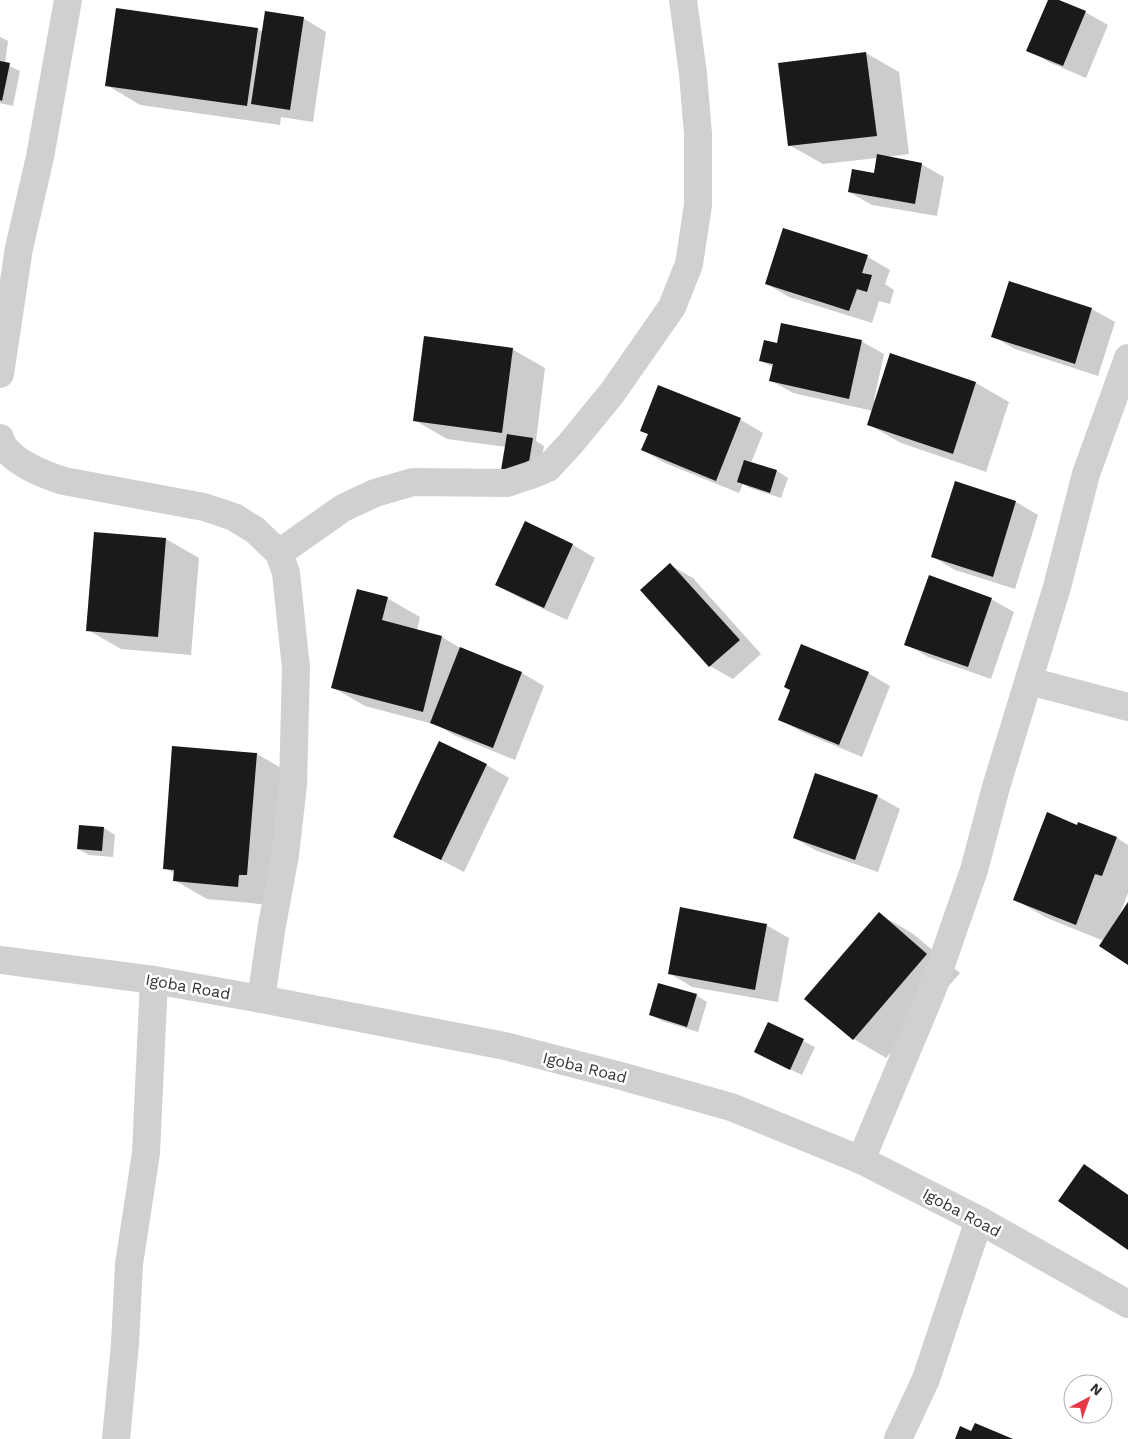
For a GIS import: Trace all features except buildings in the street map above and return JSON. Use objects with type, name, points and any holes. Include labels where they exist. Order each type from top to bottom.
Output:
[{"type":"street","points":[[0,374],[20,248],[40,157],[68,0]]},
{"type":"street","points":[[279,553],[343,508],[375,493],[413,482],[507,483],[548,468],[612,393],[672,308],[690,264],[698,205],[698,134],[693,74],[683,0]]},
{"type":"street","points":[[861,1160],[933,988],[974,870],[996,787],[1057,587],[1086,474],[1128,358]]},
{"type":"street","points":[[1,443],[28,467],[44,476],[204,507],[234,517],[255,530],[279,553],[286,572],[296,668],[292,785],[285,855],[261,998]]},
{"type":"street","points":[[1029,681],[1128,707]]},
{"type":"street","name":"Igoba Road","points":[[0,960],[154,980],[261,998],[505,1046],[731,1106],[861,1160],[979,1220],[1128,1304]]},
{"type":"street","points":[[116,1439],[125,1344],[129,1264],[146,1153],[154,980]]},
{"type":"street","points":[[898,1439],[926,1379],[979,1220]]}]
